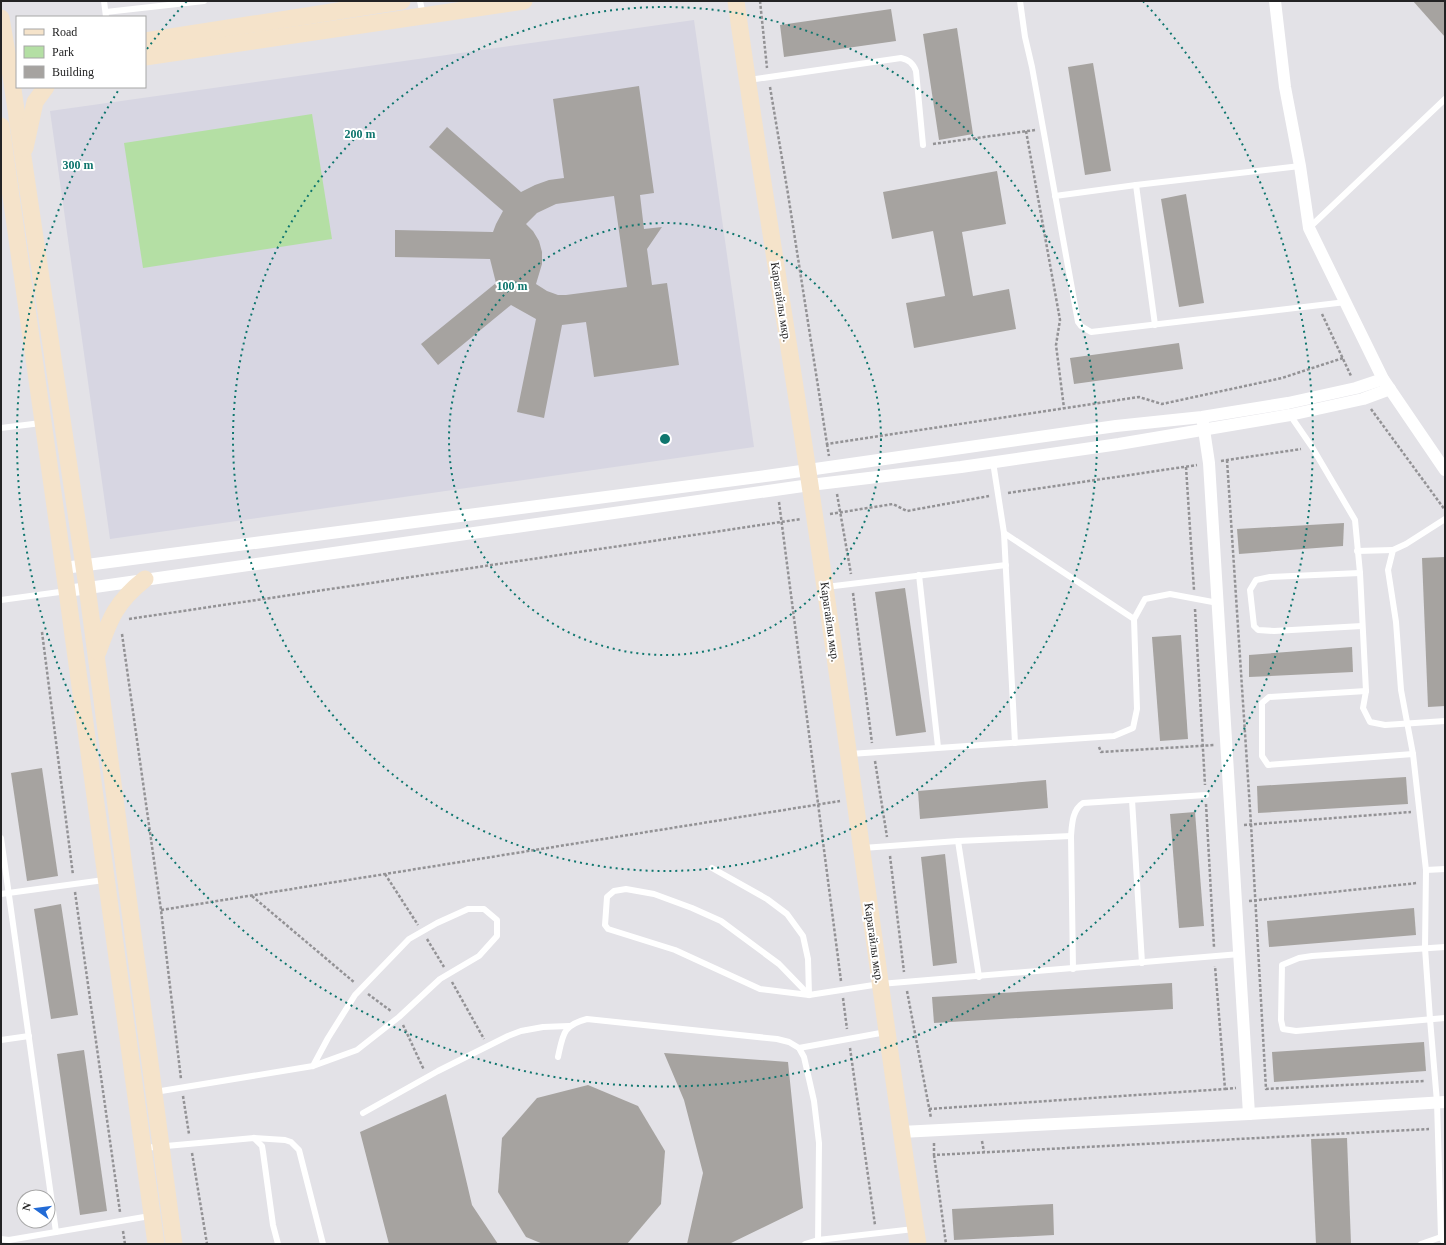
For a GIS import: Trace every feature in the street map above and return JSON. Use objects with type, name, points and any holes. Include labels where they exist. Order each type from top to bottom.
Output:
[{"type":"street","points":[[146,41],[402,1]]},
{"type":"street","points":[[146,57],[422,8],[524,1]]},
{"type":"street","name":"Карагайлы мкр.","points":[[736,1],[815,517],[880,984],[917,1236]]},
{"type":"street","points":[[1275,1],[1285,87],[1300,166],[1309,228],[1387,384],[1445,470]]},
{"type":"street","points":[[1,12],[13,30],[16,32]]},
{"type":"street","points":[[1,18],[84,565],[96,656],[145,1093],[144,1148],[156,1244]]},
{"type":"street","points":[[23,158],[35,102],[45,88]]},
{"type":"street","points":[[1,132],[64,568],[106,880],[145,1093],[161,1146],[174,1244]]},
{"type":"street","points":[[64,568],[809,477],[1116,426],[1202,417],[1288,403],[1356,388],[1387,384]]},
{"type":"street","points":[[67,591],[778,490],[809,477],[835,482],[993,462],[1205,430],[1290,415],[1363,398],[1387,384]]},
{"type":"street","points":[[1202,417],[1209,463],[1249,1114]]},
{"type":"street","points":[[96,656],[107,625],[118,605],[133,589],[146,579]]},
{"type":"street","points":[[901,1132],[1249,1114],[1441,1102]]},
{"type":"lane","points":[[104,1],[106,15],[204,1]]},
{"type":"lane","points":[[1020,1],[1025,37],[1032,67],[1078,322],[1081,326],[1091,332],[1346,302]]},
{"type":"lane","points":[[747,80],[901,58],[909,60],[914,65],[916,71],[922,145]]},
{"type":"lane","points":[[1309,228],[1445,99]]},
{"type":"lane","points":[[1055,196],[1300,166]]},
{"type":"lane","points":[[1136,185],[1155,325]]},
{"type":"lane","points":[[1290,415],[1312,447],[1355,520],[1360,573],[1366,691],[1363,708],[1370,722],[1385,725],[1445,721]]},
{"type":"lane","points":[[1,428],[42,423]]},
{"type":"lane","points":[[993,462],[1004,533],[1015,743]]},
{"type":"lane","points":[[1357,551],[1393,550],[1406,544],[1445,519]]},
{"type":"lane","points":[[1004,533],[1134,619]]},
{"type":"lane","points":[[1393,550],[1388,570],[1396,622],[1401,690],[1413,754],[1426,870],[1425,948],[1435,1080],[1441,1102],[1438,1128],[1441,1237],[1445,1244]]},
{"type":"lane","points":[[825,587],[1006,565]]},
{"type":"lane","points":[[1360,573],[1270,577],[1256,580],[1250,590],[1254,626],[1258,630],[1274,631],[1362,626]]},
{"type":"lane","points":[[919,575],[938,747]]},
{"type":"lane","points":[[1,600],[67,591]]},
{"type":"lane","points":[[848,754],[1114,736],[1133,728],[1138,709],[1134,619],[1144,599],[1170,594],[1218,603]]},
{"type":"lane","points":[[1366,691],[1269,697],[1262,703],[1262,756],[1268,765],[1413,754]]},
{"type":"lane","points":[[1073,969],[1071,836],[1074,816],[1080,805],[1083,803],[1206,795]]},
{"type":"lane","points":[[1132,800],[1142,964]]},
{"type":"lane","points":[[861,848],[958,841],[1071,836]]},
{"type":"lane","points":[[1,838],[56,1232]]},
{"type":"lane","points":[[958,841],[979,977]]},
{"type":"lane","points":[[712,868],[767,899],[787,914],[803,936],[808,959],[809,995]]},
{"type":"lane","points":[[1426,870],[1445,869]]},
{"type":"lane","points":[[1,894],[106,880]]},
{"type":"lane","points":[[809,995],[779,964],[721,921],[692,908],[654,894],[626,889],[614,891],[606,898],[605,925],[608,929],[675,950],[760,989],[809,995],[880,984],[1142,964],[1240,954]]},
{"type":"lane","points":[[145,1093],[313,1066],[357,1050],[399,1017],[440,979],[479,956],[497,936],[497,920],[484,909],[468,909],[437,923],[409,939],[361,988],[351,1001],[313,1066]]},
{"type":"lane","points":[[1445,947],[1312,956],[1299,958],[1282,965],[1281,1020],[1283,1029],[1296,1031],[1445,1018]]},
{"type":"lane","points":[[558,1057],[562,1039],[569,1026],[587,1019],[777,1039],[788,1042],[799,1048],[804,1057],[814,1101],[819,1143],[818,1242]]},
{"type":"lane","points":[[363,1113],[427,1077],[488,1046],[521,1032],[543,1027],[569,1026]]},
{"type":"lane","points":[[799,1048],[887,1032]]},
{"type":"lane","points":[[1,1040],[29,1036]]},
{"type":"lane","points":[[254,1138],[262,1146],[264,1152],[272,1224],[278,1244]]},
{"type":"lane","points":[[144,1148],[254,1138],[285,1140],[291,1142],[299,1150],[323,1244]]},
{"type":"lane","points":[[1,1239],[9,1240],[152,1216]]},
{"type":"lane","points":[[804,1244],[876,1233],[917,1236]]},
{"type":"lane","points":[[1421,1244],[1441,1237]]},
{"type":"path","points":[[760,1],[768,77],[827,444],[1139,397],[1162,404],[1282,378],[1343,358]]},
{"type":"path","points":[[922,145],[1043,129]]},
{"type":"path","points":[[1026,131],[1060,320],[1056,345],[1064,408]]},
{"type":"path","points":[[1319,306],[1356,388]]},
{"type":"path","points":[[1363,398],[1445,511]]},
{"type":"path","points":[[128,619],[782,522],[893,504],[907,511],[998,495],[1312,447]]},
{"type":"path","points":[[1227,460],[1251,824],[1266,1089],[1435,1080]]},
{"type":"path","points":[[929,1109],[1224,1089],[1214,957],[1195,598],[1186,467]]},
{"type":"path","points":[[835,482],[852,583],[873,752],[889,846],[905,982],[933,1130],[934,1155],[946,1244]]},
{"type":"path","points":[[778,490],[848,1039],[876,1233]]},
{"type":"path","points":[[122,628],[161,910],[182,1088],[207,1244]]},
{"type":"path","points":[[42,632],[74,884],[125,1244]]},
{"type":"path","points":[[1095,738],[1101,752],[1245,742]]},
{"type":"path","points":[[161,910],[854,799]]},
{"type":"path","points":[[1232,826],[1419,812]]},
{"type":"path","points":[[385,874],[448,974],[488,1046]]},
{"type":"path","points":[[1236,902],[1426,882]]},
{"type":"path","points":[[252,896],[361,988],[399,1017],[427,1077]]},
{"type":"path","points":[[934,1155],[1438,1128]]},
{"type":"shaded area","points":[[694,20],[754,447],[110,539],[50,111]]},
{"type":"green space","points":[[312,114],[332,239],[143,268],[124,143]]},
{"type":"building","points":[[1413,1],[1445,1],[1445,37]]},
{"type":"building","points":[[891,9],[896,41],[784,57],[780,25]]},
{"type":"building","points":[[957,28],[973,134],[939,140],[923,34]]},
{"type":"building","points":[[1093,63],[1111,171],[1085,175],[1068,67]]},
{"type":"building","points":[[639,86],[654,193],[640,195],[644,229],[662,227],[647,249],[652,285],[667,283],[679,365],[594,377],[586,322],[562,325],[544,418],[517,412],[536,319],[511,305],[438,365],[421,344],[496,283],[490,259],[395,257],[395,230],[493,232],[503,211],[429,147],[447,127],[521,192],[549,180],[564,178],[553,99]],"holes":[[[614,196],[627,287],[566,295],[558,295],[547,291],[536,284],[542,264],[542,252],[539,241],[533,231],[526,224],[537,213],[556,204]]]},
{"type":"building","points":[[997,171],[1006,224],[962,232],[973,296],[1009,289],[1016,329],[914,348],[906,303],[945,296],[933,231],[892,239],[883,192]]},
{"type":"building","points":[[1186,194],[1204,303],[1179,307],[1161,199]]},
{"type":"building","points":[[1179,343],[1183,369],[1074,384],[1070,358]]},
{"type":"building","points":[[1344,523],[1343,546],[1239,554],[1237,529]]},
{"type":"building","points":[[1445,557],[1445,706],[1428,707],[1422,558]]},
{"type":"building","points":[[905,588],[926,732],[896,736],[875,592]]},
{"type":"building","points":[[1181,635],[1188,739],[1160,741],[1152,637]]},
{"type":"building","points":[[1352,647],[1353,672],[1249,677],[1249,655]]},
{"type":"building","points":[[42,768],[58,876],[27,881],[11,773]]},
{"type":"building","points":[[1406,777],[1408,804],[1258,813],[1257,786]]},
{"type":"building","points":[[1046,780],[1048,808],[920,819],[918,791]]},
{"type":"building","points":[[1195,812],[1204,926],[1179,928],[1170,814]]},
{"type":"building","points":[[945,854],[957,963],[933,966],[921,857]]},
{"type":"building","points":[[61,904],[78,1015],[51,1019],[34,909]]},
{"type":"building","points":[[1414,908],[1416,935],[1269,947],[1267,921]]},
{"type":"building","points":[[1172,983],[1173,1009],[934,1023],[932,997]]},
{"type":"building","points":[[1424,1042],[1426,1071],[1274,1082],[1272,1052]]},
{"type":"building","points":[[84,1050],[107,1211],[80,1215],[57,1054]]},
{"type":"building","points":[[664,1053],[788,1062],[803,1208],[729,1244],[687,1244],[703,1173],[684,1100]]},
{"type":"building","points":[[588,1085],[638,1106],[665,1151],[661,1204],[627,1244],[543,1244],[526,1237],[498,1192],[502,1138],[537,1098]]},
{"type":"building","points":[[446,1094],[472,1205],[498,1244],[389,1244],[360,1132]]},
{"type":"building","points":[[1347,1138],[1351,1244],[1316,1244],[1311,1139]]},
{"type":"building","points":[[1053,1204],[1054,1235],[954,1240],[952,1209]]}]
